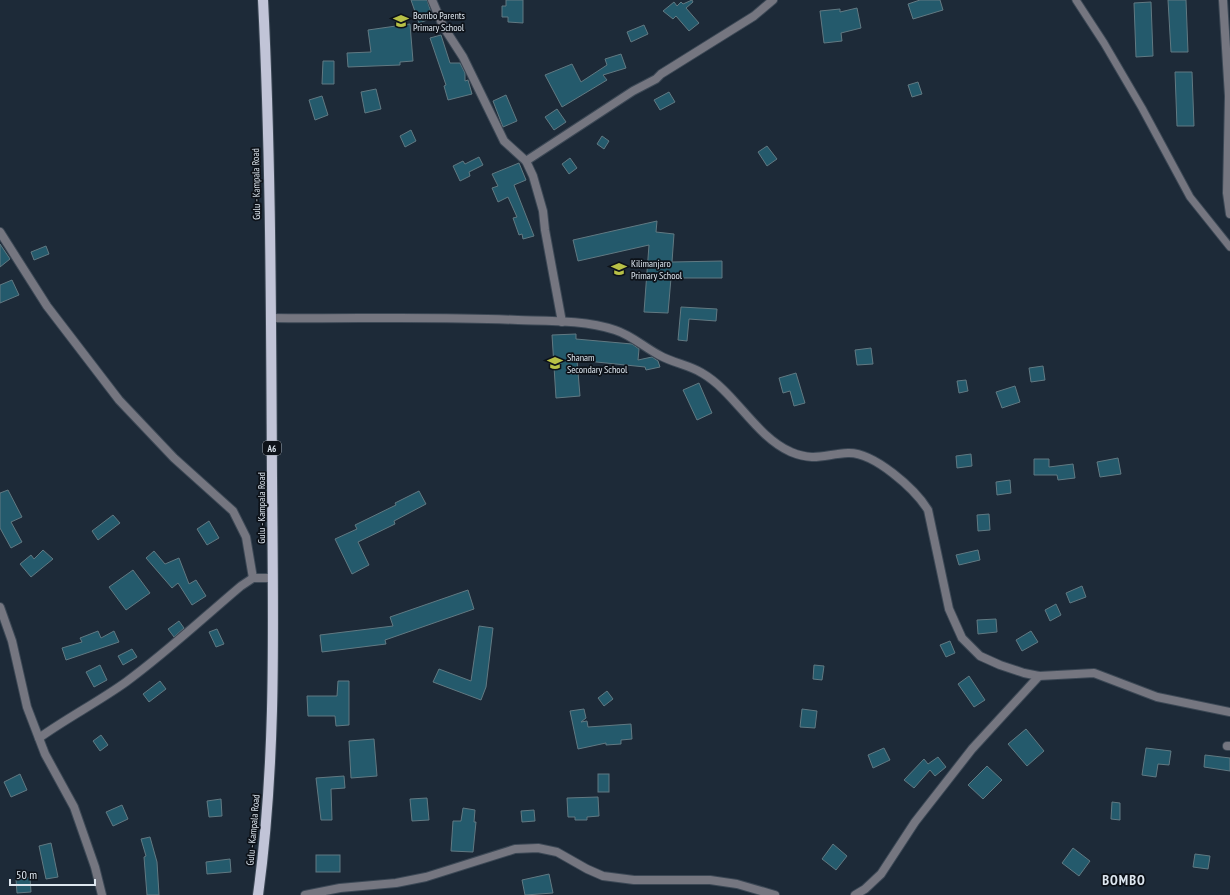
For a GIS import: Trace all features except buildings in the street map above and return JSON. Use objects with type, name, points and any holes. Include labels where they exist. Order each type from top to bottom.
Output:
[{"type":"main road","name":"Gulu - Kampala Road","points":[[258,895],[266,840],[272,723],[273,578],[271,318],[266,68],[263,0]]},
{"type":"street","points":[[432,0],[442,26],[463,57],[504,141],[526,161],[539,192],[562,322]]},
{"type":"street","points":[[526,161],[633,91],[656,79],[661,74],[754,16],[773,0]]},
{"type":"street","points":[[1223,0],[1230,96],[1227,193],[1230,214]]},
{"type":"street","points":[[0,232],[47,306],[119,400],[174,458],[233,511],[246,537],[253,578]]},
{"type":"street","points":[[271,318],[432,317],[562,322],[593,325],[614,330],[629,336],[660,356],[701,372],[712,379],[780,445],[790,451],[813,458],[848,453],[861,454],[874,459],[920,498],[928,510],[949,609],[962,638],[980,656],[1018,671],[1039,676],[1094,673],[1158,698],[1230,712]]},
{"type":"street","points":[[39,738],[62,721],[148,666],[253,578],[273,578]]},
{"type":"street","points":[[0,607],[12,641],[27,707],[45,754],[74,807],[95,867],[102,895]]},
{"type":"street","points":[[855,895],[865,889],[881,874],[915,822],[972,749],[1039,676]]},
{"type":"street","points":[[305,895],[340,888],[396,883],[426,877],[515,849],[538,848],[557,852],[603,876],[634,880],[710,880],[737,884],[775,895]]},
{"type":"lane","points":[[1076,0],[1104,43],[1190,197],[1230,247]]},
{"type":"place","name":"Bombo Parents Primary School","points":[[401,21]]},
{"type":"place","name":"Kilimanjaro Primary School","points":[[619,269]]},
{"type":"place","name":"Shanam Secondary School","points":[[555,363]]},
{"type":"district","name":"BOMBO","points":[[1124,880]]}]
